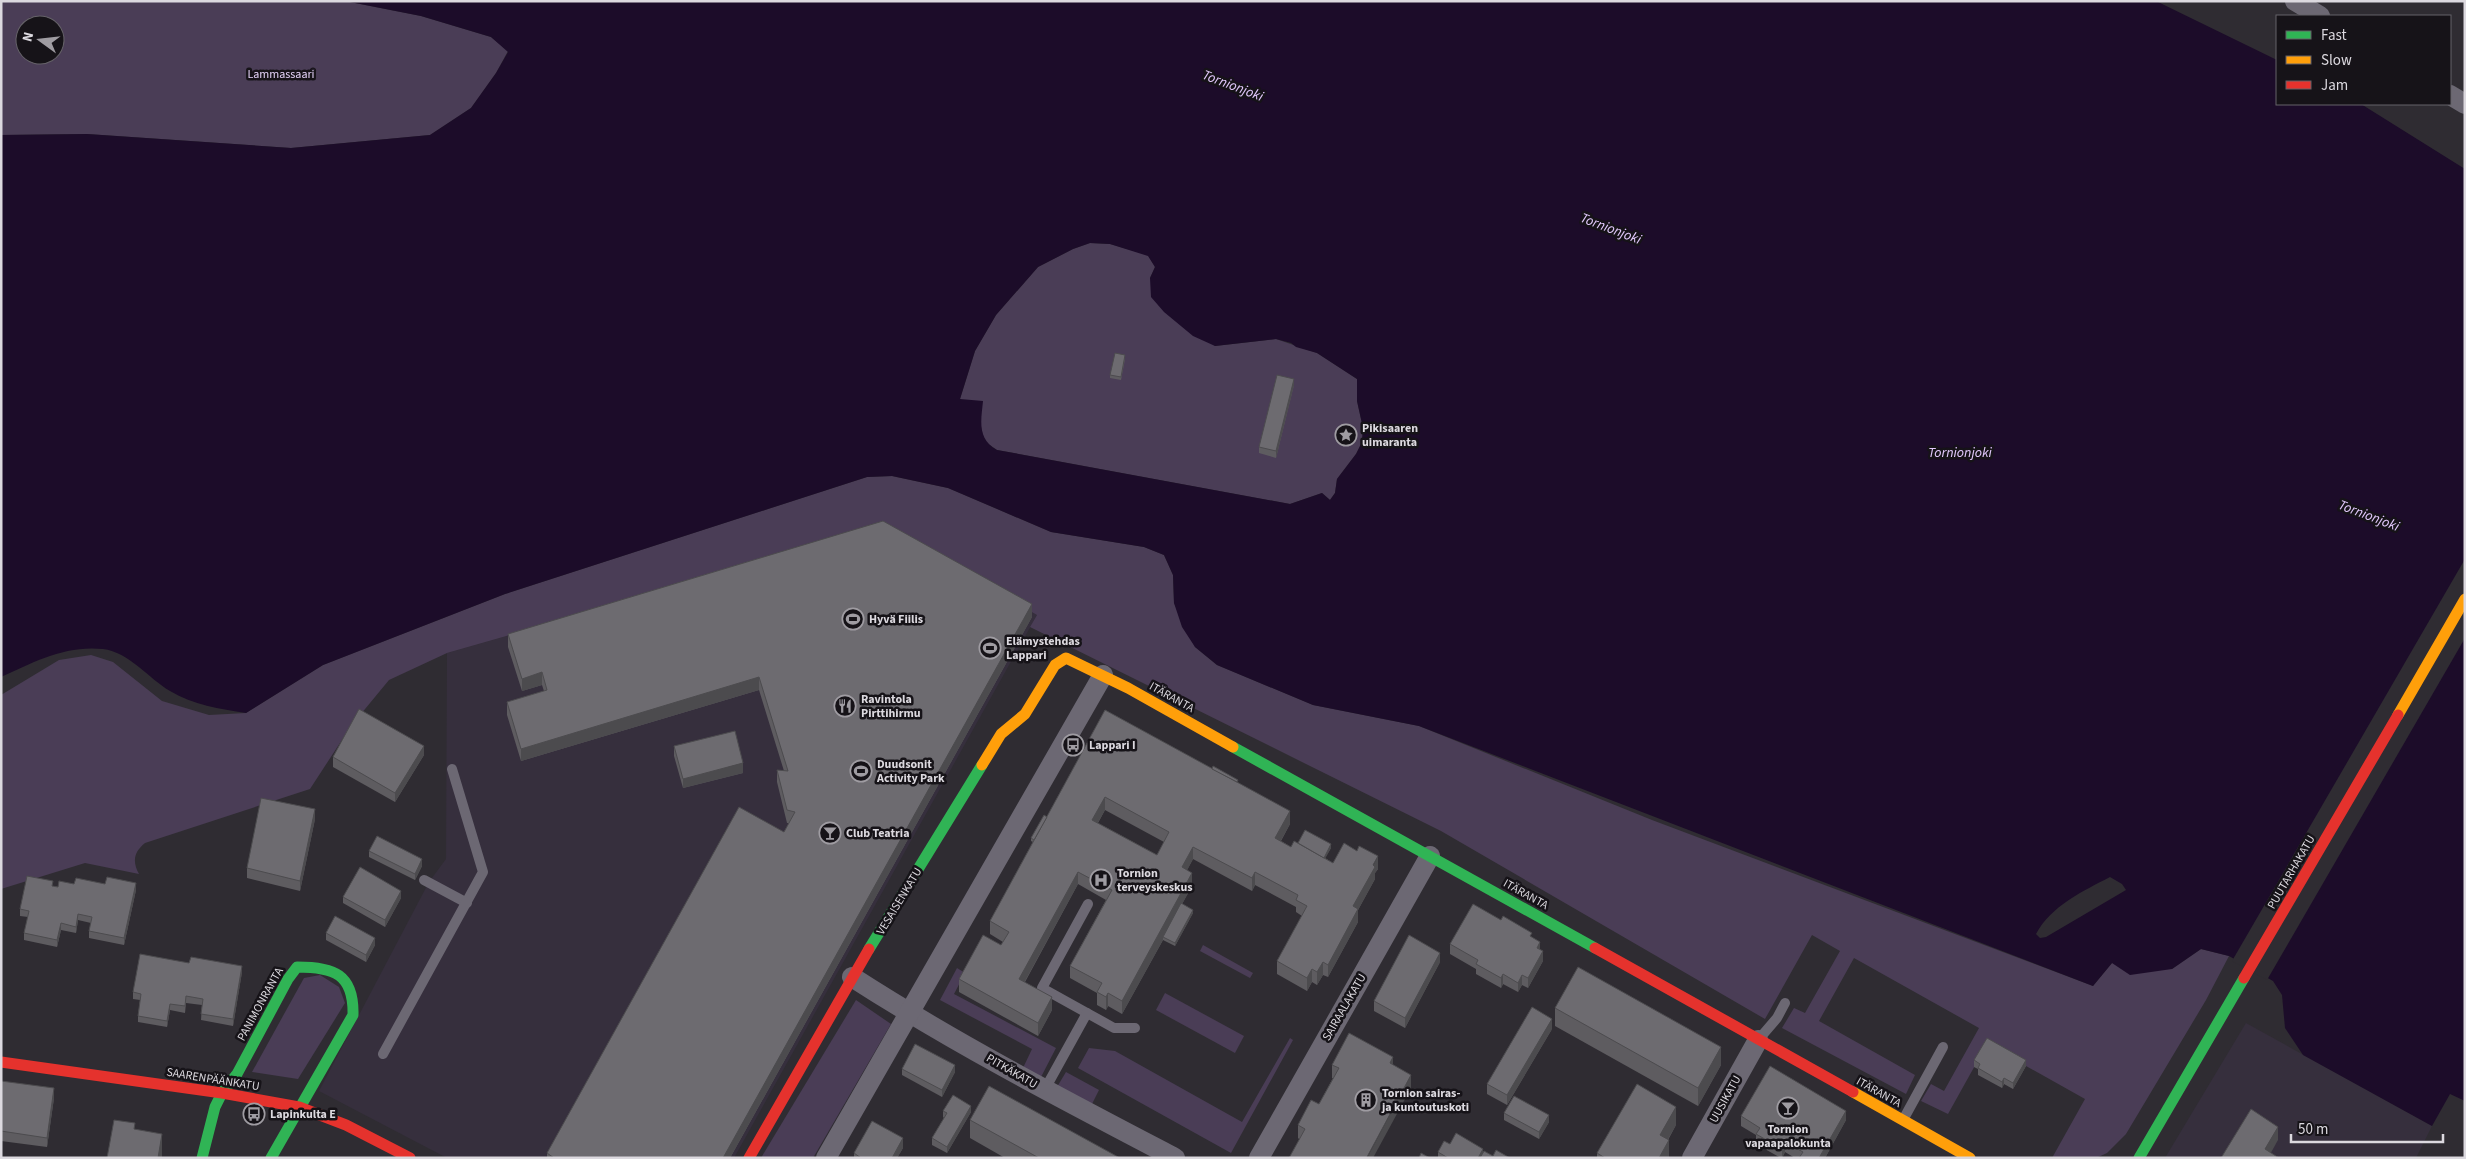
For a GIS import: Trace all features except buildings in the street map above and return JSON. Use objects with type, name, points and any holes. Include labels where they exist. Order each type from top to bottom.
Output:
[{"type":"street","points":[[2295,1],[2318,15]]},
{"type":"street","points":[[2451,96],[2465,104]]},
{"type":"street","name":"PUUTARHAKATU","points":[[2139,1158],[2465,599]]},
{"type":"street","name":"ITÄRANTA","points":[[1066,658],[1103,675],[1903,1121],[1949,1153],[1970,1158]]},
{"type":"street","name":"VESAISENKATU","points":[[749,1158],[852,977],[1001,734],[1025,714],[1055,664],[1066,658]]},
{"type":"street","points":[[826,1158],[911,1013],[1103,675]]},
{"type":"street","name":"SAIRAALAKATU","points":[[1259,1158],[1430,856]]},
{"type":"street","name":"PANIMONRANTA","points":[[202,1158],[215,1107],[222,1093],[237,1074],[288,979],[297,967],[314,966],[336,972],[350,984],[354,1004],[353,1015],[271,1158]]},
{"type":"street","name":"PITKÄKATU","points":[[852,977],[1045,1090],[1175,1158]]},
{"type":"street","name":"UUSIKATU","points":[[1692,1158],[1758,1040]]},
{"type":"street","name":"SAARENPÄÄNKATU","points":[[1,1062],[222,1093],[299,1107],[346,1125],[410,1158]]},
{"type":"lane","points":[[383,1054],[483,872],[452,769]]},
{"type":"lane","points":[[424,880],[467,903]]},
{"type":"lane","points":[[1088,904],[1042,988],[1114,1028],[1135,1028]]},
{"type":"lane","points":[[1758,1040],[1777,1018],[1785,1003]]},
{"type":"lane","points":[[1045,1090],[1086,1013]]},
{"type":"lane","points":[[1903,1121],[1943,1047]]},
{"type":"shaded area","points":[[884,529],[1037,615],[734,1158],[447,1158],[319,1091],[429,882],[446,859],[447,653]]},
{"type":"shaded area","points":[[2246,1023],[2432,1126],[2416,1158],[2165,1158]]},
{"type":"green space","name":"Lammassaari","points":[[1,1],[345,1],[421,16],[491,37],[508,51],[496,73],[471,108],[430,135],[291,148],[87,134],[1,135]]},
{"type":"green space","points":[[1090,243],[1110,244],[1148,255],[1155,267],[1150,278],[1215,346],[1276,339],[1317,353],[1357,379],[1357,401],[1363,428],[1362,442],[1356,454],[1337,479],[1335,493],[1330,500],[1322,493],[1290,504],[997,450],[984,441],[981,427],[960,399],[975,351],[996,315],[1038,267],[1073,249]]},
{"type":"green space","points":[[892,476],[948,488],[1051,532],[1144,547],[1164,555],[1173,575],[1174,603],[1195,647],[1217,665],[1313,705],[1419,726],[1652,820],[2093,986],[2112,963],[2172,969],[2201,949],[2229,956],[2206,1000],[2126,1134],[2107,1153],[2096,1158],[2052,1158],[2085,1099],[1987,1044],[1948,1114],[1921,1101],[1931,1084],[1944,1091],[1979,1028],[1854,958],[1819,1021],[1915,1075],[1906,1094],[1782,1028],[1794,1008],[1805,1013],[1840,951],[1812,935],[1765,1019],[1441,831],[1030,627],[1037,615],[884,529],[447,653],[389,680],[351,726],[310,789],[145,843],[138,850],[135,857],[135,865],[139,874],[85,863],[1,889],[1,695],[59,660],[91,655],[113,662],[162,701],[209,715],[246,713],[323,665],[505,594],[867,477]]},
{"type":"green space","points":[[1203,945],[1253,973],[1250,978],[1200,951]]},
{"type":"green space","points":[[957,968],[965,973],[954,994],[1056,1048],[1041,1077],[1023,1068],[1032,1049],[940,1000]]},
{"type":"green space","points":[[320,975],[339,987],[345,1003],[298,1079],[252,1072],[304,978]]},
{"type":"green space","points":[[1165,993],[1244,1036],[1235,1053],[1156,1010]]},
{"type":"green space","points":[[856,1000],[891,1024],[813,1158],[761,1158]]},
{"type":"green space","points":[[1290,1038],[1293,1040],[1231,1153],[1078,1068],[1089,1048],[1115,1051],[1242,1122]]},
{"type":"green space","points":[[1066,1072],[1099,1090],[1091,1106],[1057,1087]]},
{"type":"water","name":"Tornionjoki","points":[[345,1],[2156,1],[2276,60],[2276,105],[2363,105],[2465,169],[2465,1101],[2450,1094],[2432,1126],[2303,1055],[2285,1028],[2282,995],[2273,981],[2229,956],[2201,949],[2172,969],[2130,975],[2112,963],[2093,986],[1419,726],[1313,705],[1217,665],[1195,647],[1182,627],[1174,603],[1173,575],[1164,555],[1144,547],[1051,532],[948,488],[892,476],[867,477],[505,594],[323,665],[246,713],[207,706],[179,696],[162,686],[130,660],[112,651],[103,649],[89,648],[63,652],[38,660],[1,677],[1,135],[87,134],[291,148],[430,135],[471,108],[496,73],[508,52],[491,37],[421,16]],"holes":[[[1090,243],[1110,244],[1148,256],[1155,267],[1150,278],[1151,297],[1164,312],[1193,336],[1215,346],[1276,339],[1317,353],[1357,379],[1357,401],[1363,428],[1362,442],[1356,454],[1337,479],[1335,493],[1330,500],[1322,493],[1290,504],[997,450],[986,441],[982,429],[983,401],[960,399],[975,351],[996,315],[1038,267],[1073,249]],[[2110,877],[2122,884],[2126,890],[2046,937],[2040,938],[2036,934],[2050,915],[2068,900]]]},
{"type":"pier","points":[[2465,559],[2465,638],[2267,980],[2232,961]]},
{"type":"traffic: fast","points":[[1233,747],[1595,948]]},
{"type":"traffic: fast","points":[[869,949],[982,765]]},
{"type":"traffic: fast","points":[[202,1158],[215,1107],[222,1093],[237,1074],[288,979],[297,967],[310,967],[331,971],[339,976],[350,990],[353,1015],[271,1158]]},
{"type":"traffic: fast","points":[[2139,1158],[2244,978]]},
{"type":"traffic: slow","points":[[2398,715],[2465,599]]},
{"type":"traffic: slow","points":[[982,765],[1001,734],[1025,714],[1055,665],[1066,658],[1128,688],[1233,747]]},
{"type":"traffic: slow","points":[[1853,1092],[1970,1158]]},
{"type":"traffic: jam","points":[[2244,978],[2398,715]]},
{"type":"traffic: jam","points":[[1595,948],[1853,1092]]},
{"type":"traffic: jam","points":[[749,1158],[869,949]]},
{"type":"traffic: jam","points":[[1,1062],[222,1093],[299,1107],[346,1125],[410,1158]]},
{"type":"place","name":"Pikisaaren uimaranta","points":[[1346,435]]},
{"type":"place","name":"Hyvä Fiilis","points":[[853,619]]},
{"type":"place","name":"Elämystehdas Lappari","points":[[990,648]]},
{"type":"place","name":"Ravintola Pirttihirmu","points":[[845,706]]},
{"type":"place","name":"Lappari I","points":[[1073,745]]},
{"type":"place","name":"Duudsonit Activity Park","points":[[861,771]]},
{"type":"place","name":"Club Teatria","points":[[830,833]]},
{"type":"place","name":"Tornion terveyskeskus","points":[[1101,880]]},
{"type":"place","name":"Tornion sairas- ja kuntoutuskoti","points":[[1366,1100]]},
{"type":"place","name":"Tornion vapaapalokunta","points":[[1788,1108]]},
{"type":"place","name":"Lapinkulta E","points":[[254,1114]]}]
